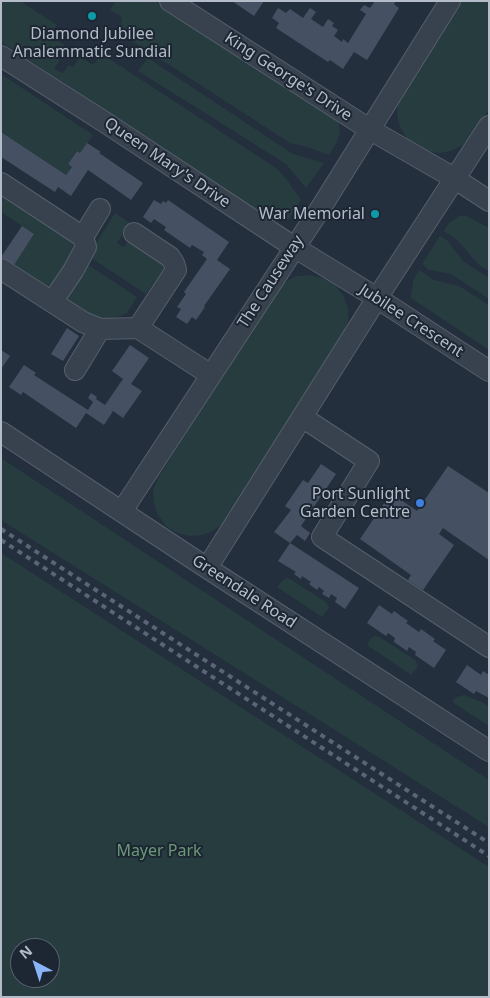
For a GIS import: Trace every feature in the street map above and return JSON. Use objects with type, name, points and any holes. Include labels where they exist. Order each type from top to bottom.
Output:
[{"type":"street","name":"King George's Drive","points":[[170,1],[369,129],[454,178]]},
{"type":"street","name":"The Causeway","points":[[122,511],[294,247],[450,1]]},
{"type":"street","name":"Queen Mary's Drive","points":[[1,56],[106,122],[333,271]]},
{"type":"street","points":[[207,568],[377,298],[489,126]]},
{"type":"street","points":[[454,178],[489,200]]},
{"type":"street","points":[[1,183],[83,237],[86,247],[52,302]]},
{"type":"street","points":[[83,237],[100,209]]},
{"type":"street","points":[[134,233],[170,257],[176,270],[138,328]]},
{"type":"street","points":[[1,269],[82,322],[100,329],[138,328],[211,375]]},
{"type":"street","name":"Jubilee Crescent","points":[[333,271],[489,372]]},
{"type":"street","points":[[74,370],[100,329]]},
{"type":"street","points":[[302,417],[369,461],[322,537],[489,647]]},
{"type":"street","name":"Greendale Road","points":[[1,432],[489,751]]},
{"type":"green space","points":[[1,1],[20,1],[57,25],[50,35],[64,45],[56,58],[60,60],[54,69],[63,73],[68,65],[73,67],[80,57],[93,65],[102,54],[276,168],[301,200],[289,219],[269,221],[176,156],[1,42]]},
{"type":"green space","points":[[116,1],[155,1],[338,120],[340,132],[336,144],[329,155],[290,143],[117,31],[122,21],[121,16],[110,10]]},
{"type":"green space","points":[[459,1],[489,1],[489,109],[463,145],[451,151],[439,153],[426,151],[415,146],[400,127],[397,114],[398,102]]},
{"type":"green space","points":[[148,58],[293,154],[324,163],[306,188],[286,164],[138,71]]},
{"type":"green space","points":[[1,74],[93,135],[80,153],[76,151],[68,164],[72,167],[66,175],[1,132]]},
{"type":"green space","points":[[1,191],[73,240],[74,252],[54,283],[46,287],[11,269],[34,234],[1,212]]},
{"type":"green space","points":[[115,213],[130,223],[117,243],[124,247],[130,238],[166,266],[146,294],[88,256]]},
{"type":"green space","points":[[459,216],[467,216],[489,228],[489,271],[479,265],[456,239],[444,231],[448,224]]},
{"type":"green space","points":[[440,236],[447,240],[463,261],[489,278],[489,299],[451,274],[429,270],[422,264]]},
{"type":"green space","points":[[84,262],[137,297],[127,313],[113,319],[101,320],[64,301]]},
{"type":"green space","points":[[419,270],[434,280],[459,286],[489,305],[489,350],[411,298],[413,281]]},
{"type":"green space","points":[[310,275],[323,278],[335,285],[343,295],[348,308],[348,321],[344,334],[225,522],[203,535],[189,536],[177,533],[166,526],[158,515],[154,503],[153,490],[158,478],[275,292],[284,283],[296,276]]},
{"type":"green space","points":[[1,458],[489,780],[489,827],[1,520]]},
{"type":"green space","name":"Mayer Park","points":[[1,553],[489,867],[489,997],[1,997]]},
{"type":"green space","points":[[286,578],[326,602],[329,608],[322,617],[277,587]]},
{"type":"green space","points":[[375,636],[380,637],[415,660],[418,666],[411,675],[367,645],[370,639]]},
{"type":"green space","points":[[464,695],[489,707],[489,726],[452,702],[456,697]]},
{"type":"building","points":[[232,1],[264,1],[254,16]]},
{"type":"building","points":[[375,1],[396,1],[394,4],[399,8],[367,60],[354,52],[343,69],[330,60],[328,62],[276,28],[279,23],[272,18],[278,8],[286,13],[290,9],[303,18],[310,8],[316,12],[311,19],[323,27],[328,19],[334,23],[332,26],[338,30],[334,36],[342,42],[343,39],[348,43],[366,14],[360,10],[364,5],[370,8]]},
{"type":"building","points":[[1,132],[66,175],[72,167],[68,164],[77,151],[80,153],[87,143],[143,183],[131,200],[88,170],[71,196],[58,187],[55,192],[1,157]]},
{"type":"building","points":[[154,200],[161,204],[163,201],[166,203],[168,200],[229,242],[217,260],[230,269],[196,320],[192,317],[187,324],[176,317],[181,309],[177,307],[186,294],[184,292],[207,259],[202,255],[204,252],[192,245],[190,248],[164,230],[166,227],[154,219],[151,223],[143,217]]},
{"type":"building","points":[[22,226],[34,234],[14,265],[1,257]]},
{"type":"building","points":[[67,328],[79,336],[63,361],[51,354]]},
{"type":"building","points":[[130,345],[149,358],[131,384],[142,391],[123,418],[113,411],[104,425],[86,413],[76,428],[23,392],[21,395],[9,387],[24,365],[36,373],[34,375],[88,410],[93,402],[88,398],[91,393],[105,405],[123,379],[112,371]]},
{"type":"building","points":[[1,350],[10,356],[1,369]]},
{"type":"building","points":[[321,464],[336,474],[301,526],[310,533],[305,541],[297,535],[290,543],[274,532],[291,510],[285,506],[303,480],[308,483]]},
{"type":"building","points":[[448,466],[489,493],[489,560],[443,528],[439,534],[454,545],[423,590],[408,580],[411,575],[360,539],[391,493],[417,511]]},
{"type":"building","points":[[290,543],[359,588],[345,609],[335,602],[337,598],[331,594],[329,598],[322,594],[324,591],[319,587],[317,590],[309,584],[311,582],[302,576],[301,579],[294,574],[296,572],[278,561]]},
{"type":"building","points":[[379,605],[392,614],[394,611],[419,632],[421,629],[446,650],[434,668],[415,655],[416,652],[409,647],[407,651],[394,642],[395,638],[388,633],[386,636],[367,623]]},
{"type":"building","points":[[467,665],[481,675],[483,671],[489,675],[489,698],[476,691],[474,694],[456,682]]},
{"type":"railway","points":[[1,529],[489,843]]},
{"type":"railway","points":[[1,540],[489,856]]},
{"type":"place","name":"Diamond Jubilee Analemmatic Sundial","points":[[92,16]]},
{"type":"place","name":"War Memorial","points":[[375,214]]},
{"type":"place","name":"Port Sunlight Garden Centre","points":[[420,503]]}]
